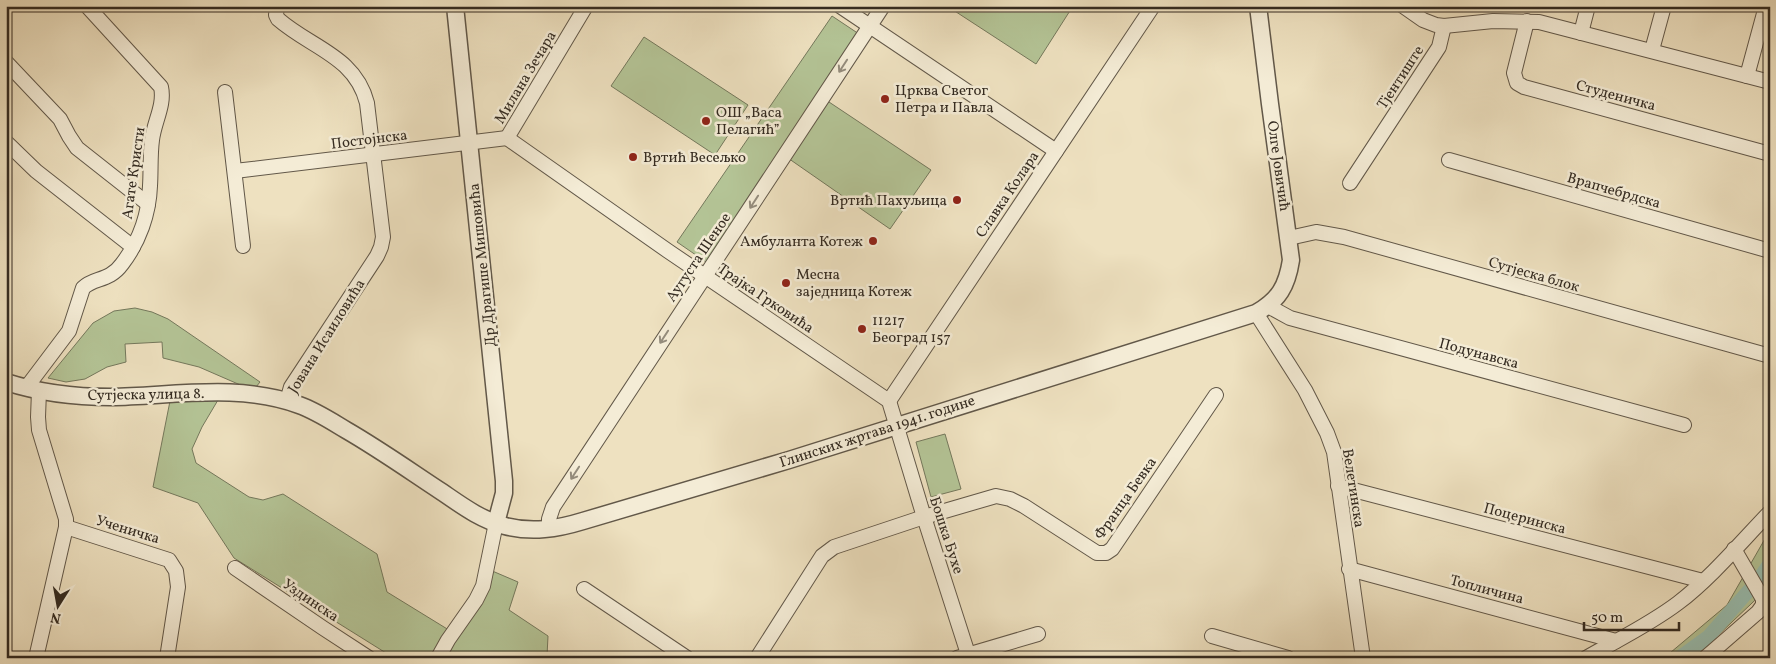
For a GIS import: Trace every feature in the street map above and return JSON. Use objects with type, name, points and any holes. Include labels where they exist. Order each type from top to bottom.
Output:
[{"type":"street","name":"Агате Кристи","points":[[32,389],[69,331],[83,288],[89,283],[112,275],[122,264],[142,229],[148,204],[152,137],[161,105],[161,87],[87,6]]},
{"type":"street","name":"Јована Исаиловића","points":[[277,6],[276,15],[278,19],[346,66],[360,83],[367,103],[382,237],[381,247],[291,387],[287,401],[307,408],[332,421],[469,509],[496,523]]},
{"type":"street","name":"Др Драгише Мишовића","points":[[455,6],[504,481],[504,493],[496,523]]},
{"type":"street","name":"Милана Зечара","points":[[507,138],[586,6]]},
{"type":"street","points":[[840,6],[1056,151]]},
{"type":"street","name":"Аугуста Шеное","points":[[549,530],[549,519],[553,507],[883,6]]},
{"type":"street","name":"Славка Колара","points":[[889,400],[1153,6]]},
{"type":"street","name":"Олге Јовичић","points":[[1258,6],[1291,260],[1287,281],[1282,290],[1262,309]]},
{"type":"street","points":[[1403,6],[1423,20],[1436,26],[1493,20],[1539,22],[1770,82]]},
{"type":"street","points":[[1581,32],[1588,6]]},
{"type":"street","points":[[1652,50],[1664,6]]},
{"type":"street","points":[[1747,76],[1766,6]]},
{"type":"street","name":"Студеничка","points":[[1527,21],[1514,73],[1517,83],[1524,87],[1770,154]]},
{"type":"street","name":"Тјентиште","points":[[1350,183],[1440,47],[1444,26]]},
{"type":"street","points":[[6,62],[60,119],[77,148],[148,204]]},
{"type":"street","points":[[225,92],[244,246]]},
{"type":"street","name":"Постојнска","points":[[235,171],[507,138]]},
{"type":"street","name":"Трајка Грковића","points":[[507,138],[705,276],[889,400]]},
{"type":"street","points":[[6,142],[36,171],[133,247]]},
{"type":"street","name":"Врапчебрдска","points":[[1449,160],[1770,251]]},
{"type":"street","name":"Сутјеска блок","points":[[1289,238],[1316,232],[1344,238],[1770,356]]},
{"type":"street","name":"Глинских жртава 1941. године","points":[[496,523],[523,529],[549,530],[610,514],[1262,309]]},
{"type":"street","name":"Подунавска","points":[[1262,309],[1684,425]]},
{"type":"street","name":"Велетинска","points":[[1262,309],[1327,433],[1334,452],[1363,658]]},
{"type":"street","name":"Сутјеска улица 8.","points":[[6,382],[32,389],[74,396],[113,397],[209,392],[260,396],[287,401]]},
{"type":"street","points":[[32,389],[40,430],[66,519],[66,527],[36,658]]},
{"type":"street","name":"Франца Бевка","points":[[924,517],[996,496],[1010,499],[1024,506],[1097,553],[1106,553],[1112,549],[1216,395]]},
{"type":"street","points":[[889,400],[897,425]]},
{"type":"street","name":"Бошка Бухе","points":[[897,425],[963,656],[1038,634]]},
{"type":"street","name":"Поцеринска","points":[[1338,486],[1703,581]]},
{"type":"street","points":[[1586,658],[1636,632],[1680,602],[1770,512]]},
{"type":"street","points":[[757,658],[822,556],[834,547],[924,517]]},
{"type":"street","points":[[438,658],[483,586],[496,523]]},
{"type":"street","name":"Ученичка","points":[[66,527],[169,560],[176,571],[178,587],[167,658]]},
{"type":"street","points":[[1705,658],[1766,606],[1734,549]]},
{"type":"street","name":"Уздинска","points":[[235,568],[369,658]]},
{"type":"street","name":"Топличина","points":[[1350,569],[1616,641]]},
{"type":"street","points":[[584,589],[687,658]]},
{"type":"street","points":[[1212,636],[1288,658]]},
{"type":"green space","points":[[947,6],[1073,6],[1036,64]]},
{"type":"green space","points":[[832,16],[859,34],[706,262],[677,242]]},
{"type":"green space","points":[[644,37],[748,105],[715,155],[611,86]]},
{"type":"green space","points":[[823,98],[931,170],[890,229],[785,156]]},
{"type":"green space","points":[[135,308],[152,312],[168,319],[260,382],[256,387],[245,387],[199,367],[163,358],[162,342],[125,344],[126,362],[107,367],[85,379],[66,382],[48,378],[93,323],[114,311]]},
{"type":"green space","points":[[218,400],[192,449],[196,463],[249,497],[263,500],[283,494],[377,554],[387,592],[457,635],[490,570],[518,582],[509,610],[548,636],[548,658],[394,658],[234,558],[198,503],[153,487],[170,401]]},
{"type":"green space","points":[[945,434],[961,489],[931,497],[916,442]]},
{"type":"green space","points":[[1770,530],[1770,586],[1694,658],[1664,658],[1727,605]]},
{"type":"waterway","points":[[1679,658],[1708,637],[1759,579],[1770,563]]},
{"type":"place","name":"Црква Светог Петра и Павла","points":[[885,99]]},
{"type":"place","name":"ОШ „Васа Пелагић”","points":[[706,121]]},
{"type":"place","name":"Вртић Весељко","points":[[633,157]]},
{"type":"place","name":"Вртић Пахуљица","points":[[957,200]]},
{"type":"place","name":"Амбуланта Котеж","points":[[873,241]]},
{"type":"place","name":"Месна заједница Котеж","points":[[786,283]]},
{"type":"place","name":"11217 Београд 157","points":[[862,329]]}]
